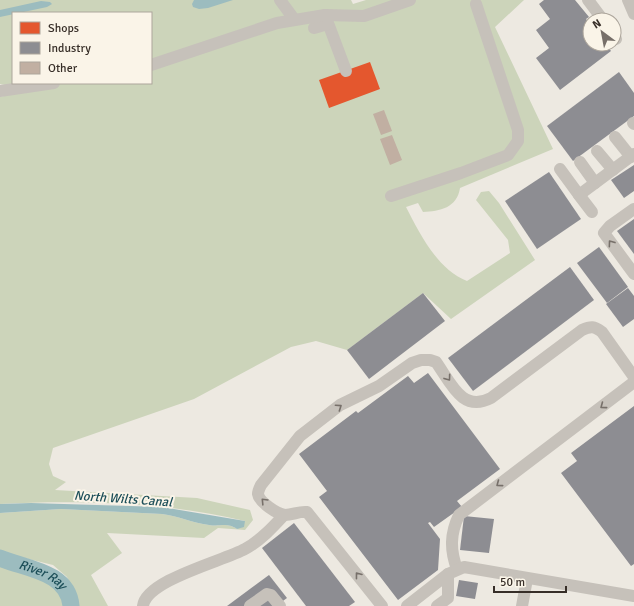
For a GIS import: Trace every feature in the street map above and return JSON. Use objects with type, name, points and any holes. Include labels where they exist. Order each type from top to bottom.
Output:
[{"type":"street","points":[[280,0],[294,19]]},
{"type":"street","points":[[152,66],[251,30],[294,19],[326,19],[364,16],[410,0]]},
{"type":"street","points":[[588,0],[597,12]]},
{"type":"street","points":[[628,0],[634,13]]},
{"type":"street","points":[[392,196],[500,158],[512,151],[518,141],[518,130],[476,4]]},
{"type":"street","points":[[314,28],[326,19]]},
{"type":"street","points":[[326,19],[346,71]]},
{"type":"street","points":[[0,91],[47,84]]},
{"type":"street","points":[[579,195],[632,156],[615,136]]},
{"type":"street","points":[[597,151],[613,170]]},
{"type":"street","points":[[580,162],[596,183]]},
{"type":"street","points":[[560,169],[592,212]]},
{"type":"street","points":[[634,209],[610,226],[604,233],[634,274]]},
{"type":"street","points":[[382,606],[307,512],[301,511],[284,515],[276,512],[260,499],[258,492],[261,484],[285,452],[300,436],[340,405],[379,386],[412,363],[421,360],[436,362],[464,400],[472,403],[481,403],[491,398],[582,330],[590,327],[595,327],[602,332],[634,377]]},
{"type":"street","points":[[437,606],[448,598],[452,571],[451,550],[453,528],[459,515],[634,382]]},
{"type":"street","points":[[143,606],[148,594],[163,584],[204,564],[225,558],[246,549],[271,529],[284,515]]},
{"type":"street","points":[[407,606],[452,571],[464,567],[527,579],[634,596]]},
{"type":"street","points":[[522,606],[527,579]]},
{"type":"street","points":[[250,606],[267,594],[271,595],[280,606]]},
{"type":"green space","points":[[0,0],[351,0],[353,4],[366,0],[524,0],[495,27],[553,149],[460,188],[455,200],[447,207],[436,211],[423,212],[418,203],[406,207],[430,250],[447,268],[467,281],[510,253],[508,240],[476,200],[481,192],[489,191],[499,203],[535,260],[451,319],[423,293],[347,350],[316,341],[291,347],[194,399],[53,448],[49,464],[53,476],[66,482],[55,490],[197,498],[250,510],[253,520],[245,530],[218,528],[204,538],[107,533],[122,553],[91,575],[108,606],[79,606],[67,577],[53,565],[0,552],[0,513],[61,509],[162,514],[203,524],[230,526],[237,529],[245,521],[154,506],[61,502],[0,504],[0,97],[54,84],[152,84],[152,12],[12,12],[12,84],[27,84],[10,86],[0,84]]},
{"type":"green space","points":[[0,565],[31,572],[50,581],[57,587],[63,596],[65,606],[0,606]]},
{"type":"water","points":[[194,0],[233,0],[208,8],[199,9],[193,7],[192,4]]},
{"type":"water","points":[[41,1],[50,2],[52,4],[47,7],[24,12],[12,12],[12,14],[0,17],[0,10]]},
{"type":"water","points":[[31,503],[162,507],[245,521],[244,527],[237,529],[230,526],[203,524],[162,514],[61,509],[0,513],[0,504]]},
{"type":"building: Shops","points":[[370,62],[380,89],[329,108],[319,80]]},
{"type":"building: Industry","points":[[544,0],[575,0],[585,12],[582,12],[582,52],[610,52],[560,90],[536,58],[549,48],[536,30],[550,19],[539,4]]},
{"type":"building: Industry","points":[[619,72],[634,93],[634,116],[573,161],[547,126]]},
{"type":"building: Industry","points":[[634,165],[634,191],[624,198],[611,180]]},
{"type":"building: Industry","points":[[549,172],[581,219],[537,249],[505,201]]},
{"type":"building: Industry","points":[[634,219],[634,254],[617,231]]},
{"type":"building: Industry","points":[[599,247],[628,287],[607,303],[577,263]]},
{"type":"building: Industry","points":[[570,267],[594,300],[473,391],[448,358]]},
{"type":"building: Industry","points":[[628,288],[634,296],[634,319],[623,327],[606,304]]},
{"type":"building: Industry","points":[[423,293],[445,321],[369,379],[347,350]]},
{"type":"building: Industry","points":[[428,373],[500,469],[457,501],[462,507],[434,527],[430,522],[428,523],[440,539],[438,570],[398,600],[319,497],[327,491],[299,454],[356,411],[358,413],[408,376],[414,383]]},
{"type":"building: Industry","points":[[634,406],[634,564],[631,566],[561,473],[577,461],[571,453]]},
{"type":"building: Industry","points":[[464,516],[494,519],[489,553],[460,550]]},
{"type":"building: Industry","points":[[294,523],[355,602],[349,606],[306,606],[262,548]]},
{"type":"building: Industry","points":[[269,575],[287,598],[276,606],[227,606]]},
{"type":"building: Industry","points":[[459,580],[478,583],[475,599],[456,596]]},
{"type":"building: Other","points":[[384,110],[392,131],[381,135],[373,114]]},
{"type":"building: Other","points":[[392,135],[402,160],[390,165],[380,139]]},
{"type":"waterway","name":"River Ray","points":[[0,558],[44,573],[54,578],[62,585],[68,594],[71,606]]},
{"type":"water label","name":"North Wilts Canal","points":[[123,499]]}]
